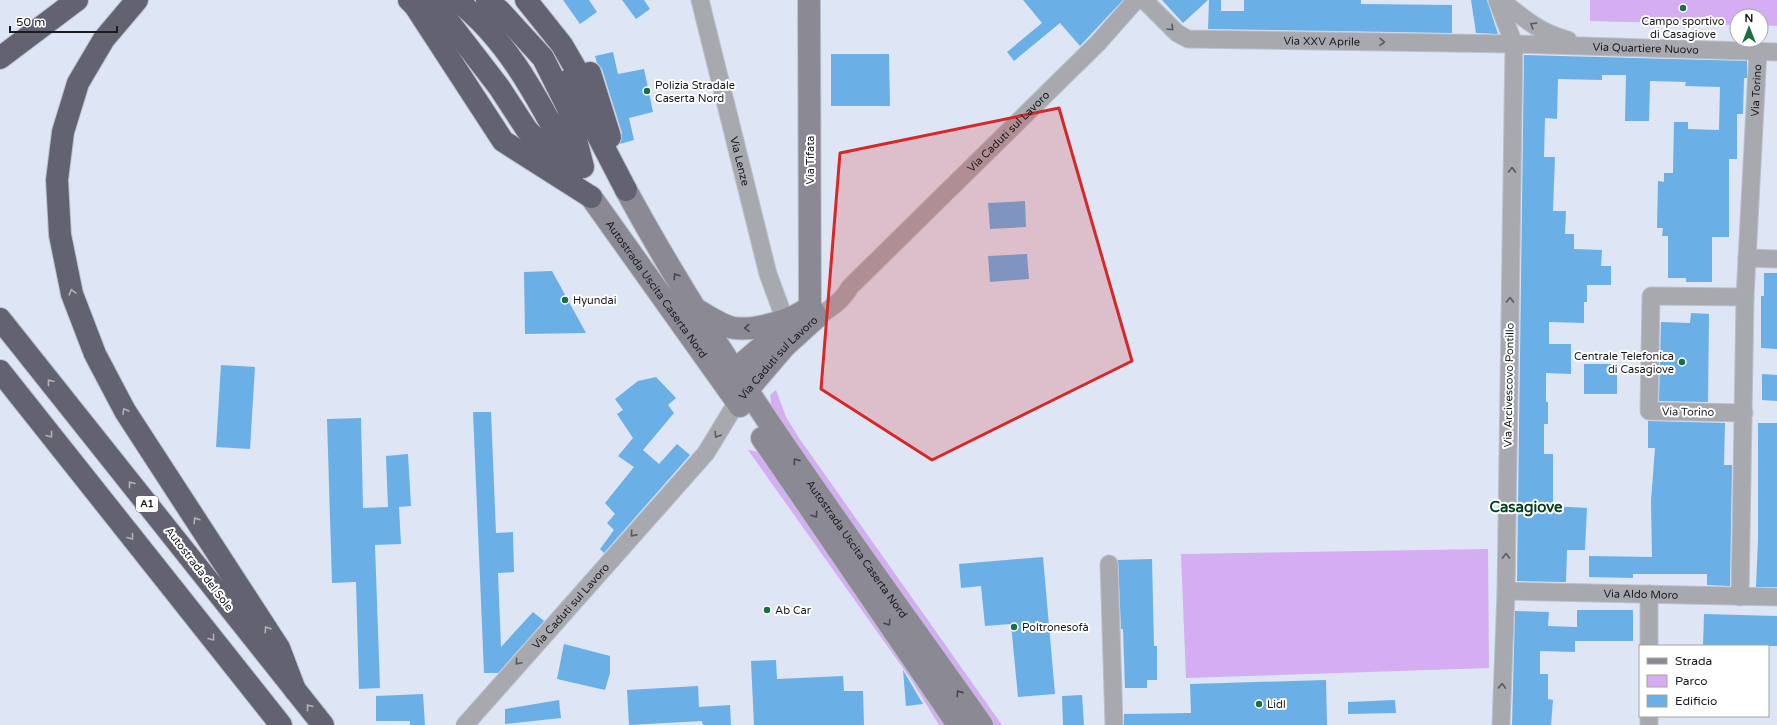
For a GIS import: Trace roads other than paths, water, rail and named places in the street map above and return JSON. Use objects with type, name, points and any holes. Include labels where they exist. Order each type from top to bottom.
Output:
[{"type":"highway","points":[[0,58],[45,22],[77,0]]},
{"type":"highway","points":[[137,0],[104,39],[78,83],[63,132],[57,180],[60,235],[72,294],[95,354],[125,411],[279,648],[295,690]]},
{"type":"highway","points":[[409,0],[415,6],[503,141],[591,197]]},
{"type":"highway","points":[[421,0],[452,41],[515,135],[591,197]]},
{"type":"highway","points":[[432,0],[499,87],[527,130],[591,197]]},
{"type":"highway","points":[[443,0],[494,58],[510,80],[537,123],[591,197]]},
{"type":"highway","points":[[456,0],[482,22],[521,73],[591,197]]},
{"type":"highway","points":[[473,0],[495,18],[532,66],[558,112],[591,197]]},
{"type":"highway","points":[[487,0],[500,10],[543,58],[568,108],[591,197]]},
{"type":"highway","points":[[508,0],[554,50],[626,190]]},
{"type":"highway","points":[[526,0],[562,44],[589,92],[626,190]]},
{"type":"highway","points":[[544,0],[587,64],[626,190]]},
{"type":"highway","name":"Autostrada del Sole","points":[[0,318],[323,725]]},
{"type":"highway","points":[[0,371],[281,725]]},
{"type":"main road","name":"Via Tifata","points":[[795,323],[809,0]]},
{"type":"main road","name":"Autostrada Uscita Caserta Nord","points":[[626,190],[658,249],[696,309],[738,383],[958,725]]},
{"type":"main road","name":"Autostrada Uscita Caserta Nord","points":[[591,197],[676,317],[686,322],[721,372],[738,383],[982,725]]},
{"type":"main road","name":"Autostrada Uscita Caserta Nord","points":[[696,309],[732,328],[748,329],[795,323]]},
{"type":"main road","points":[[738,383],[795,323]]},
{"type":"street","name":"Via Lenze","points":[[700,0],[768,274],[795,323]]},
{"type":"street","name":"Via Caduti sul Lavoro","points":[[795,323],[833,307],[845,296],[850,287],[1098,43],[1136,0]]},
{"type":"street","name":"Via XXV Aprile","points":[[1144,0],[1177,33],[1188,39],[1514,44]]},
{"type":"street","points":[[1498,0],[1514,44]]},
{"type":"street","points":[[1501,0],[1526,20],[1550,36],[1595,47]]},
{"type":"street","name":"Via Quartiere Nuovo","points":[[1514,44],[1777,52]]},
{"type":"street","name":"Via Arcivescovo Pontillo","points":[[1501,725],[1506,591],[1514,44]]},
{"type":"street","name":"Via Torino","points":[[1740,597],[1745,297],[1758,51]]},
{"type":"street","points":[[1747,258],[1777,258]]},
{"type":"street","name":"Via Torino","points":[[1744,413],[1649,411],[1651,296],[1745,297]]},
{"type":"street","name":"Via Caduti sul Lavoro","points":[[465,725],[706,453],[738,383]]},
{"type":"street","points":[[1109,564],[1114,725]]},
{"type":"street","name":"Via Aldo Moro","points":[[1506,591],[1777,597]]},
{"type":"street","points":[[1649,594],[1649,645]]},
{"type":"place","name":"Campo sportivo di Casagiove","points":[[1683,8]]},
{"type":"place","name":"Polizia Stradale Caserta Nord","points":[[647,91]]},
{"type":"place","name":"Hyundai","points":[[565,300]]},
{"type":"place","name":"Centrale Telefonica di Casagiove","points":[[1682,362]]},
{"type":"place","name":"Ab Car","points":[[767,610]]},
{"type":"place","name":"Poltronesofà","points":[[1014,627]]},
{"type":"place","name":"Lidl","points":[[1259,704]]},
{"type":"district","name":"Casagiove","points":[[1526,507]]}]
